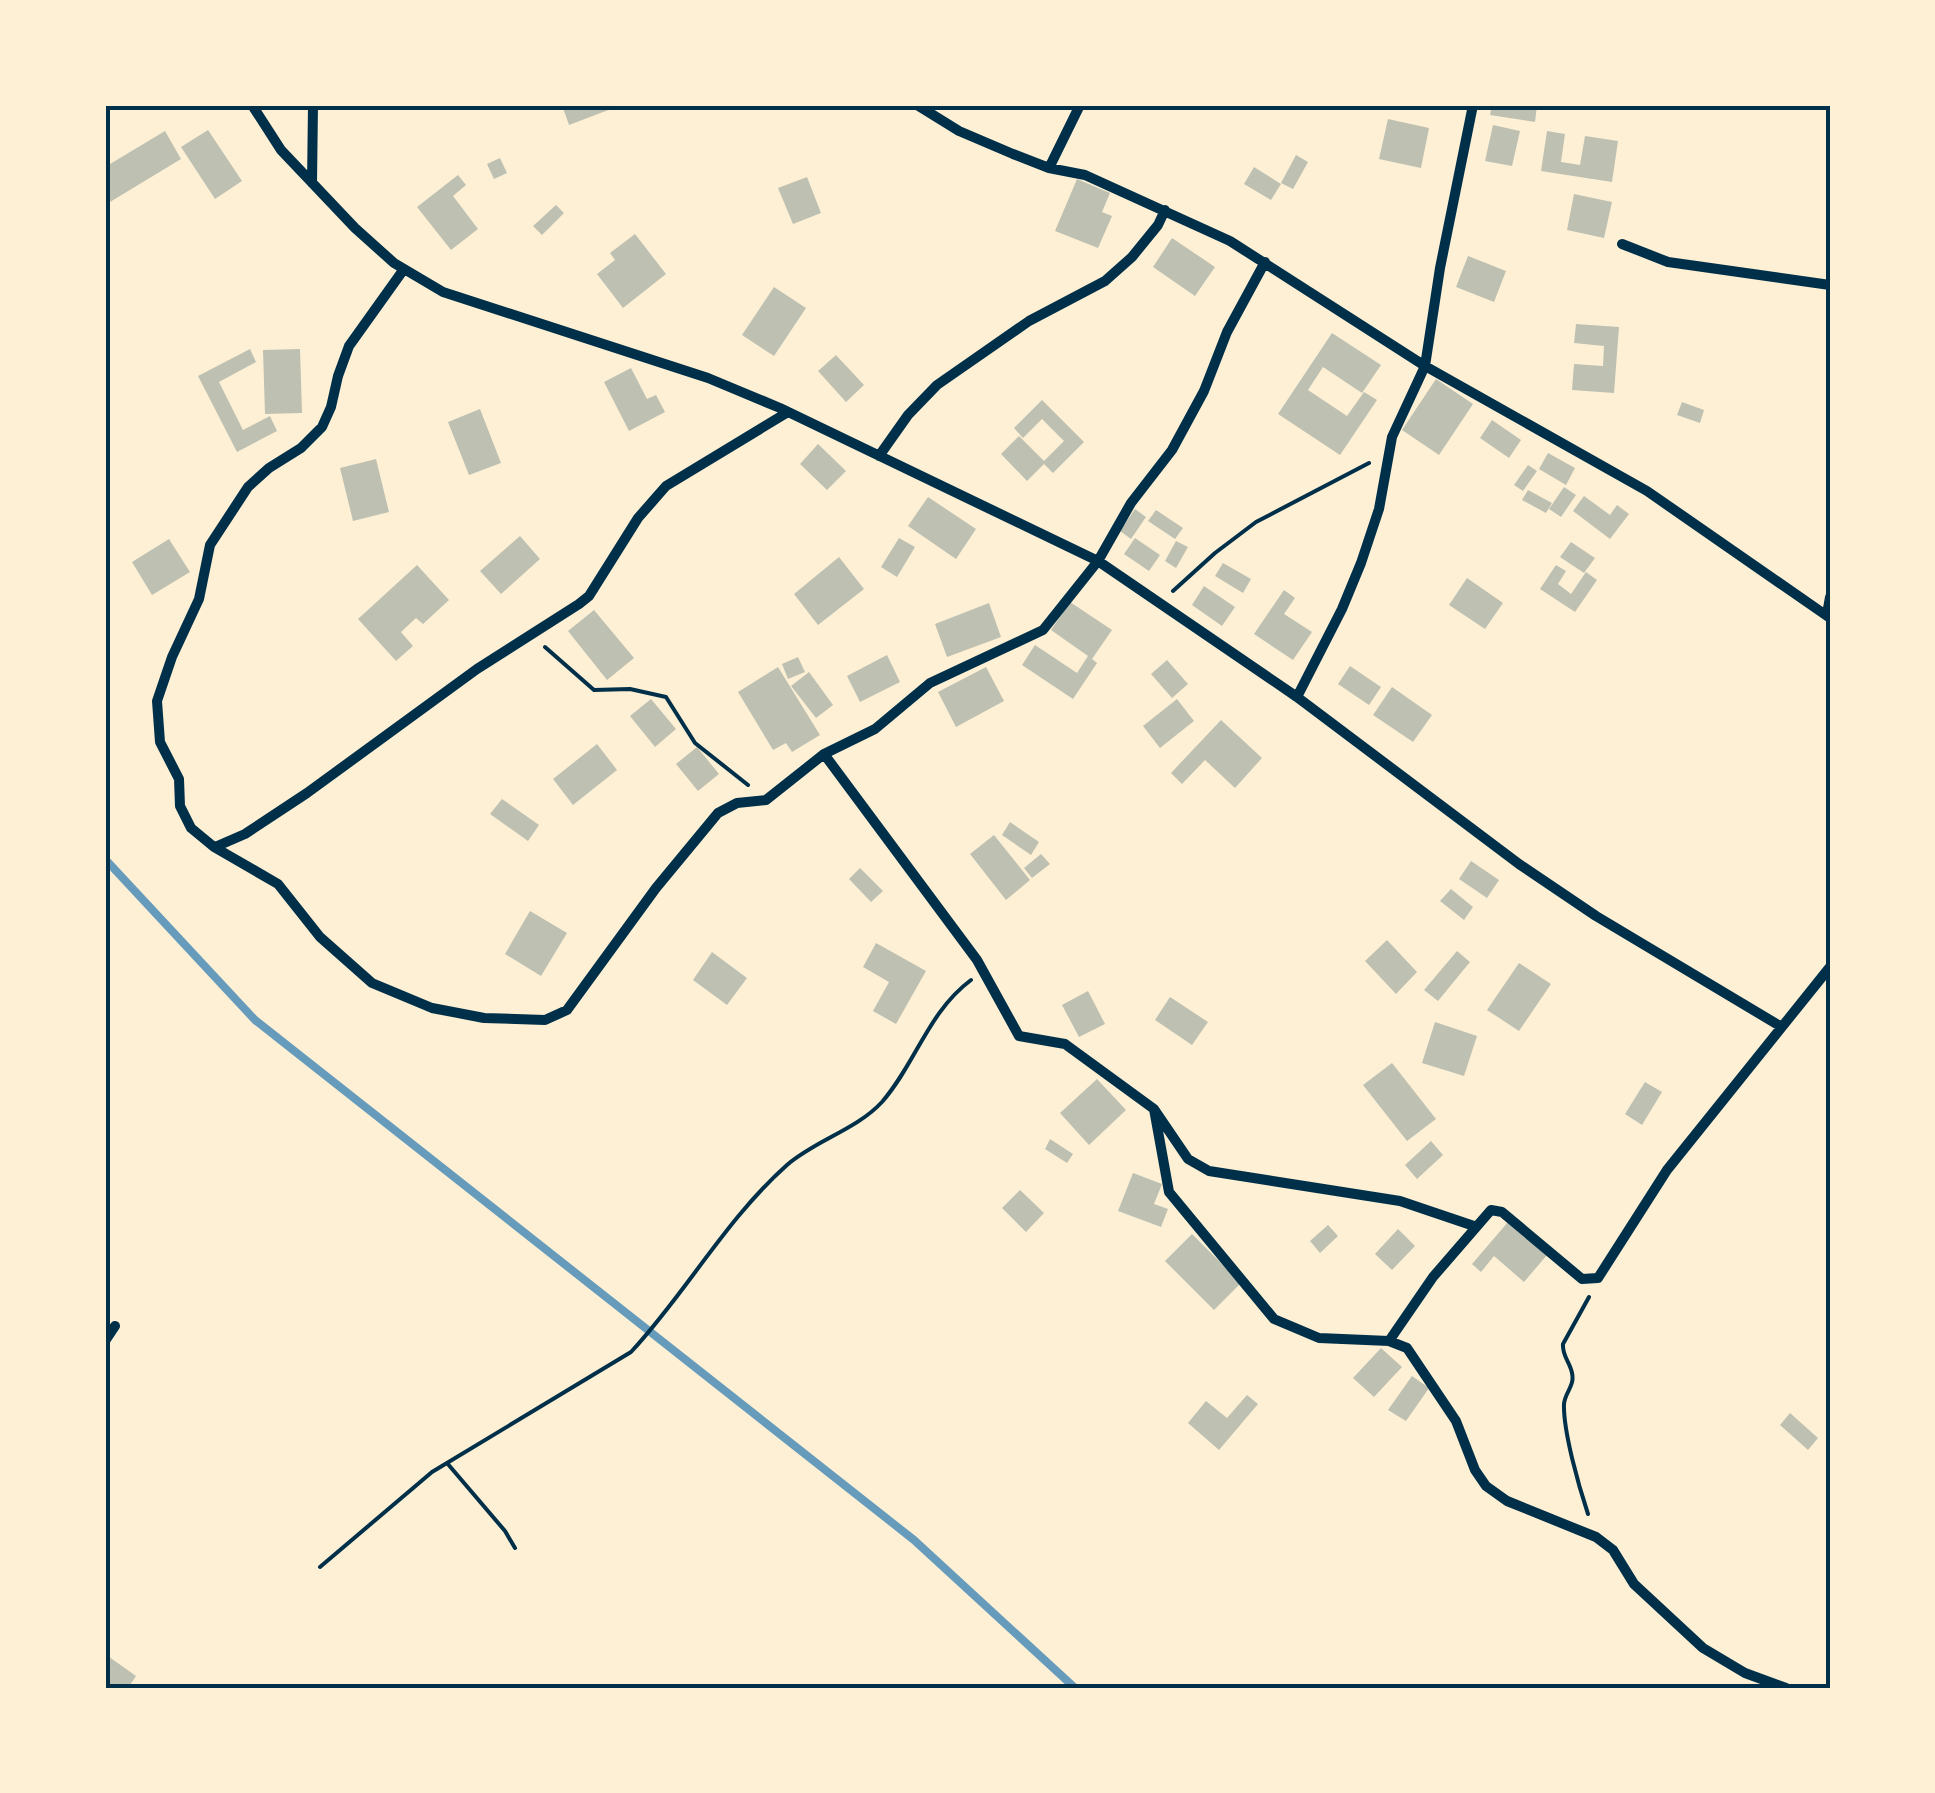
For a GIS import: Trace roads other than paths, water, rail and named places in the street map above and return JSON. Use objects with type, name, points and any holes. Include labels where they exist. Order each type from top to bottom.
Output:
[{"type":"street","points":[[252,105],[281,150],[355,228],[404,269],[444,292],[708,378],[788,412],[1098,560],[1297,698],[1518,864],[1596,916],[1780,1026]]},
{"type":"street","points":[[312,183],[313,105]]},
{"type":"street","points":[[917,105],[960,131],[1050,168],[1085,175],[1165,210],[1265,262],[1424,366],[1647,491],[1828,616],[1830,596]]},
{"type":"street","points":[[1050,168],[1080,105]]},
{"type":"street","points":[[1297,698],[1330,636],[1360,563],[1379,510],[1392,438],[1424,366],[1473,105]]},
{"type":"street","points":[[880,456],[908,414],[937,385],[1029,320],[1105,281],[1132,257],[1165,210]]},
{"type":"street","points":[[1622,244],[1668,262],[1830,285]]},
{"type":"street","points":[[404,269],[349,346],[332,408],[322,428],[248,487],[210,545],[199,600],[172,656],[157,700],[160,742],[179,779],[184,819],[201,839],[278,884],[320,937],[372,982],[432,1008],[484,1018],[545,1020],[567,1010],[656,888],[718,813],[737,803],[766,800],[824,754],[875,729],[930,683],[1042,630],[1098,560],[1131,504],[1172,450],[1265,262]]},
{"type":"street","points":[[214,848],[244,834],[307,792],[589,596],[638,518],[666,486],[788,412]]},
{"type":"street","points":[[824,754],[984,970],[1019,1036],[1065,1044],[1154,1108],[1188,1159],[1209,1171],[1400,1201],[1474,1226]]},
{"type":"street","points":[[1389,1342],[1422,1292],[1491,1210],[1502,1212],[1582,1279],[1592,1281],[1601,1275],[1667,1170],[1830,967]]},
{"type":"street","points":[[1154,1108],[1169,1192],[1274,1320],[1319,1338],[1389,1342],[1414,1354],[1456,1421],[1475,1470],[1486,1486],[1507,1501],[1596,1537],[1613,1550],[1634,1584],[1704,1648],[1745,1673],[1786,1688]]},
{"type":"street","points":[[105,1341],[115,1326]]},
{"type":"waterway","points":[[105,859],[255,1020],[914,1540],[1075,1688]]}]
